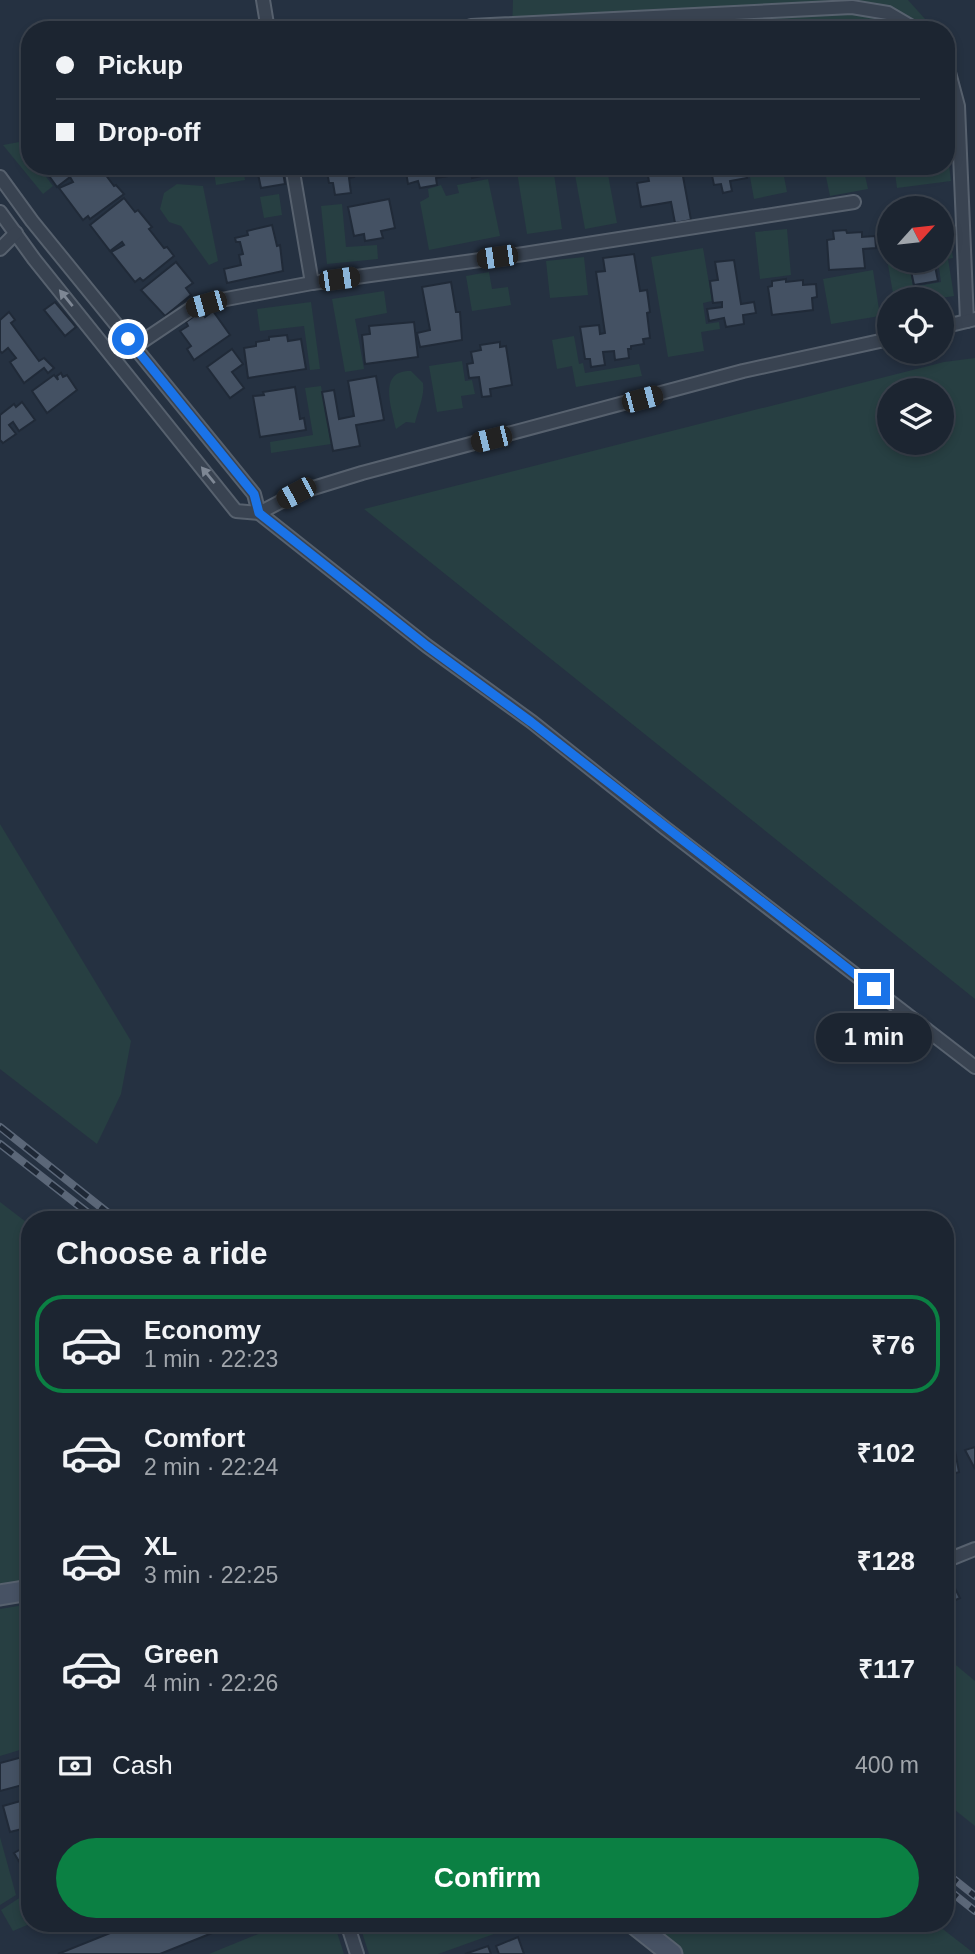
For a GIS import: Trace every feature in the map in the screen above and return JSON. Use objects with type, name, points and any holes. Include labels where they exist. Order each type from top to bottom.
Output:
[{"type":"street","points":[[263,0],[266,21]]},
{"type":"street","points":[[571,21],[872,5],[901,21]]},
{"type":"street","points":[[955,95],[958,106],[971,320]]},
{"type":"street","points":[[294,175],[313,283]]},
{"type":"street","points":[[0,177],[32,221],[254,494],[259,513],[427,646],[531,722],[975,1067]]},
{"type":"street","points":[[134,347],[192,308],[221,300],[313,283],[524,254],[854,202]]},
{"type":"street","points":[[0,212],[236,511],[259,513],[296,493],[362,473],[743,371],[877,341]]},
{"type":"street","points":[[0,249],[16,233]]},
{"type":"street","points":[[954,1557],[975,1549]]},
{"type":"street","points":[[0,1595],[21,1592]]},
{"type":"street","points":[[350,1932],[356,1954]]},
{"type":"street","points":[[644,1932],[672,1954]]},
{"type":"green space","points":[[513,0],[908,0],[927,21],[512,21]]},
{"type":"green space","points":[[21,142],[21,167],[3,145]]},
{"type":"green space","points":[[27,175],[45,175],[53,186],[43,194]]},
{"type":"green space","points":[[214,175],[244,175],[245,180],[216,185]]},
{"type":"green space","points":[[517,175],[554,175],[562,229],[527,234]]},
{"type":"green space","points":[[575,175],[608,175],[617,223],[585,229]]},
{"type":"green space","points":[[750,175],[784,175],[787,192],[754,199]]},
{"type":"green space","points":[[826,175],[865,175],[868,189],[830,196]]},
{"type":"green space","points":[[895,175],[950,175],[951,181],[897,188]]},
{"type":"green space","points":[[488,179],[500,236],[429,250],[420,202],[429,197],[428,189],[441,185],[446,196],[459,193],[457,185]]},
{"type":"green space","points":[[177,184],[203,186],[218,261],[209,265],[181,226],[169,222],[160,209],[164,193]]},
{"type":"green space","points":[[279,194],[282,215],[264,218],[260,197]]},
{"type":"green space","points":[[342,204],[346,247],[377,245],[378,259],[327,264],[321,206]]},
{"type":"green space","points":[[787,229],[791,275],[760,279],[755,232]]},
{"type":"green space","points":[[703,248],[712,301],[703,303],[706,324],[719,322],[720,329],[701,332],[704,351],[668,357],[651,257]]},
{"type":"green space","points":[[584,257],[588,295],[550,298],[546,261]]},
{"type":"green space","points":[[873,270],[877,316],[831,324],[823,279]]},
{"type":"green space","points":[[489,272],[492,289],[508,287],[511,305],[472,311],[466,276]]},
{"type":"green space","points":[[889,273],[911,273],[913,287],[892,287]]},
{"type":"green space","points":[[940,273],[950,273],[953,287],[913,287],[941,282]]},
{"type":"green space","points":[[384,291],[387,313],[355,319],[364,369],[345,372],[332,299]]},
{"type":"green space","points":[[311,302],[320,369],[310,370],[304,326],[260,331],[257,309]]},
{"type":"green space","points":[[574,336],[579,364],[583,363],[585,373],[639,364],[642,376],[576,387],[572,366],[557,369],[552,340]]},
{"type":"green space","points":[[975,358],[975,999],[364,509],[877,379],[877,455],[954,455],[954,378],[881,378],[936,364],[954,364],[954,361]]},
{"type":"green space","points":[[462,361],[465,381],[472,380],[475,394],[461,396],[463,408],[437,412],[429,366]]},
{"type":"green space","points":[[411,371],[423,383],[421,403],[415,423],[406,422],[396,429],[390,401],[390,383],[400,372]]},
{"type":"green space","points":[[321,386],[331,444],[271,453],[270,442],[313,435],[305,388]]},
{"type":"green space","points":[[0,824],[131,1041],[121,1094],[97,1144],[0,1069]]},
{"type":"green space","points":[[0,1202],[21,1218],[21,1585],[0,1588]]},
{"type":"green space","points":[[21,1606],[21,1750],[0,1756],[0,1609]]},
{"type":"green space","points":[[954,1664],[975,1681],[975,1826],[954,1809]]},
{"type":"green space","points":[[0,1837],[16,1895],[0,1905]]},
{"type":"green space","points":[[21,1897],[21,1928],[13,1931],[1,1910]]},
{"type":"green space","points":[[263,1932],[337,1932],[344,1954],[209,1954]]},
{"type":"green space","points":[[362,1932],[500,1932],[438,1954],[369,1954]]},
{"type":"green space","points":[[649,1932],[947,1932],[975,1954],[677,1954]]},
{"type":"building","points":[[48,175],[106,175],[124,194],[90,219],[88,216],[83,220],[59,188],[73,182],[70,177],[57,187]]},
{"type":"building","points":[[258,175],[284,175],[285,184],[261,188]]},
{"type":"building","points":[[328,175],[354,175],[349,178],[351,193],[335,195],[333,183],[329,183]]},
{"type":"building","points":[[406,175],[449,175],[436,178],[437,185],[420,188],[418,181],[408,184]]},
{"type":"building","points":[[648,175],[683,175],[691,220],[675,223],[671,202],[641,207],[637,183],[649,181]]},
{"type":"building","points":[[712,175],[746,175],[747,178],[730,181],[732,191],[723,193],[721,184],[714,185]]},
{"type":"building","points":[[124,198],[135,212],[138,210],[152,227],[149,229],[174,256],[143,281],[140,278],[135,282],[111,252],[124,245],[122,242],[110,251],[90,225]]},
{"type":"building","points":[[389,199],[395,228],[381,231],[383,238],[365,241],[364,234],[354,236],[348,207]]},
{"type":"building","points":[[272,225],[277,246],[280,245],[283,271],[227,283],[224,269],[241,265],[239,255],[243,254],[240,242],[236,242],[235,238],[248,235],[247,231]]},
{"type":"building","points":[[846,230],[847,233],[862,232],[862,237],[875,236],[876,248],[863,249],[865,268],[829,270],[827,240],[834,239],[833,231]]},
{"type":"building","points":[[634,254],[640,291],[647,290],[650,338],[643,339],[644,344],[631,346],[631,349],[628,349],[629,358],[615,360],[614,351],[603,352],[605,365],[591,367],[590,359],[585,359],[580,327],[599,325],[600,334],[605,333],[596,272],[605,271],[603,258]]},
{"type":"building","points":[[734,260],[741,304],[754,302],[756,313],[743,315],[744,324],[726,327],[724,318],[709,321],[707,309],[722,307],[722,302],[713,303],[710,281],[718,280],[715,262]]},
{"type":"building","points":[[176,262],[193,283],[186,288],[191,295],[165,316],[141,290]]},
{"type":"building","points":[[911,273],[936,273],[938,281],[914,285]]},
{"type":"building","points":[[786,279],[786,282],[803,280],[803,285],[816,284],[817,297],[812,298],[813,310],[772,315],[768,287],[772,286],[772,281]]},
{"type":"building","points":[[451,282],[456,312],[460,312],[462,340],[420,347],[417,333],[430,330],[422,287]]},
{"type":"building","points":[[55,302],[76,327],[65,336],[44,310]]},
{"type":"building","points":[[201,311],[205,317],[213,311],[230,335],[194,360],[187,349],[191,346],[180,331],[188,326],[186,322]]},
{"type":"building","points":[[9,312],[15,320],[11,323],[39,361],[44,358],[54,368],[48,373],[44,368],[24,383],[10,362],[16,358],[8,348],[2,353],[0,351],[0,320]]},
{"type":"building","points":[[414,322],[418,357],[365,364],[362,335],[370,334],[369,326]]},
{"type":"building","points":[[287,335],[288,341],[301,339],[306,369],[248,378],[244,348],[256,346],[256,342],[269,340],[269,337]]},
{"type":"building","points":[[500,342],[500,347],[506,346],[512,385],[490,389],[491,396],[482,397],[479,377],[469,378],[467,364],[473,363],[471,352],[481,350],[480,345]]},
{"type":"building","points":[[232,349],[243,364],[232,372],[244,388],[230,398],[207,367]]},
{"type":"building","points":[[61,373],[63,377],[67,375],[77,390],[47,413],[32,391],[54,375],[58,380],[57,376]]},
{"type":"building","points":[[376,376],[384,420],[356,425],[360,446],[333,451],[322,392],[334,390],[339,419],[354,416],[348,381]]},
{"type":"building","points":[[295,387],[300,419],[304,418],[306,430],[260,437],[253,396]]},
{"type":"building","points":[[22,402],[35,420],[19,431],[13,422],[9,425],[16,434],[3,443],[0,440],[0,415],[14,404],[16,407]]},
{"type":"building","points":[[975,1447],[975,1469],[965,1450]]},
{"type":"building","points":[[954,1451],[959,1472],[954,1474]]},
{"type":"building","points":[[954,1587],[960,1598],[954,1601]]},
{"type":"building","points":[[21,1757],[21,1785],[0,1791],[0,1763]]},
{"type":"building","points":[[21,1801],[21,1829],[10,1832],[3,1806]]},
{"type":"building","points":[[21,1849],[21,1865],[14,1853]]},
{"type":"building","points":[[113,1932],[215,1932],[160,1954],[58,1954]]},
{"type":"building","points":[[518,1937],[524,1954],[499,1954],[496,1946]]},
{"type":"building","points":[[488,1946],[491,1954],[465,1954]]},
{"type":"railway","points":[[0,1127],[106,1211]]},
{"type":"railway","points":[[0,1144],[86,1211]]},
{"type":"railway","points":[[954,1879],[975,1896]]},
{"type":"railway","points":[[954,1894],[975,1911]]},
{"type":"route","points":[[128,339],[254,494],[259,513],[427,646],[531,722],[874,989]]}]
